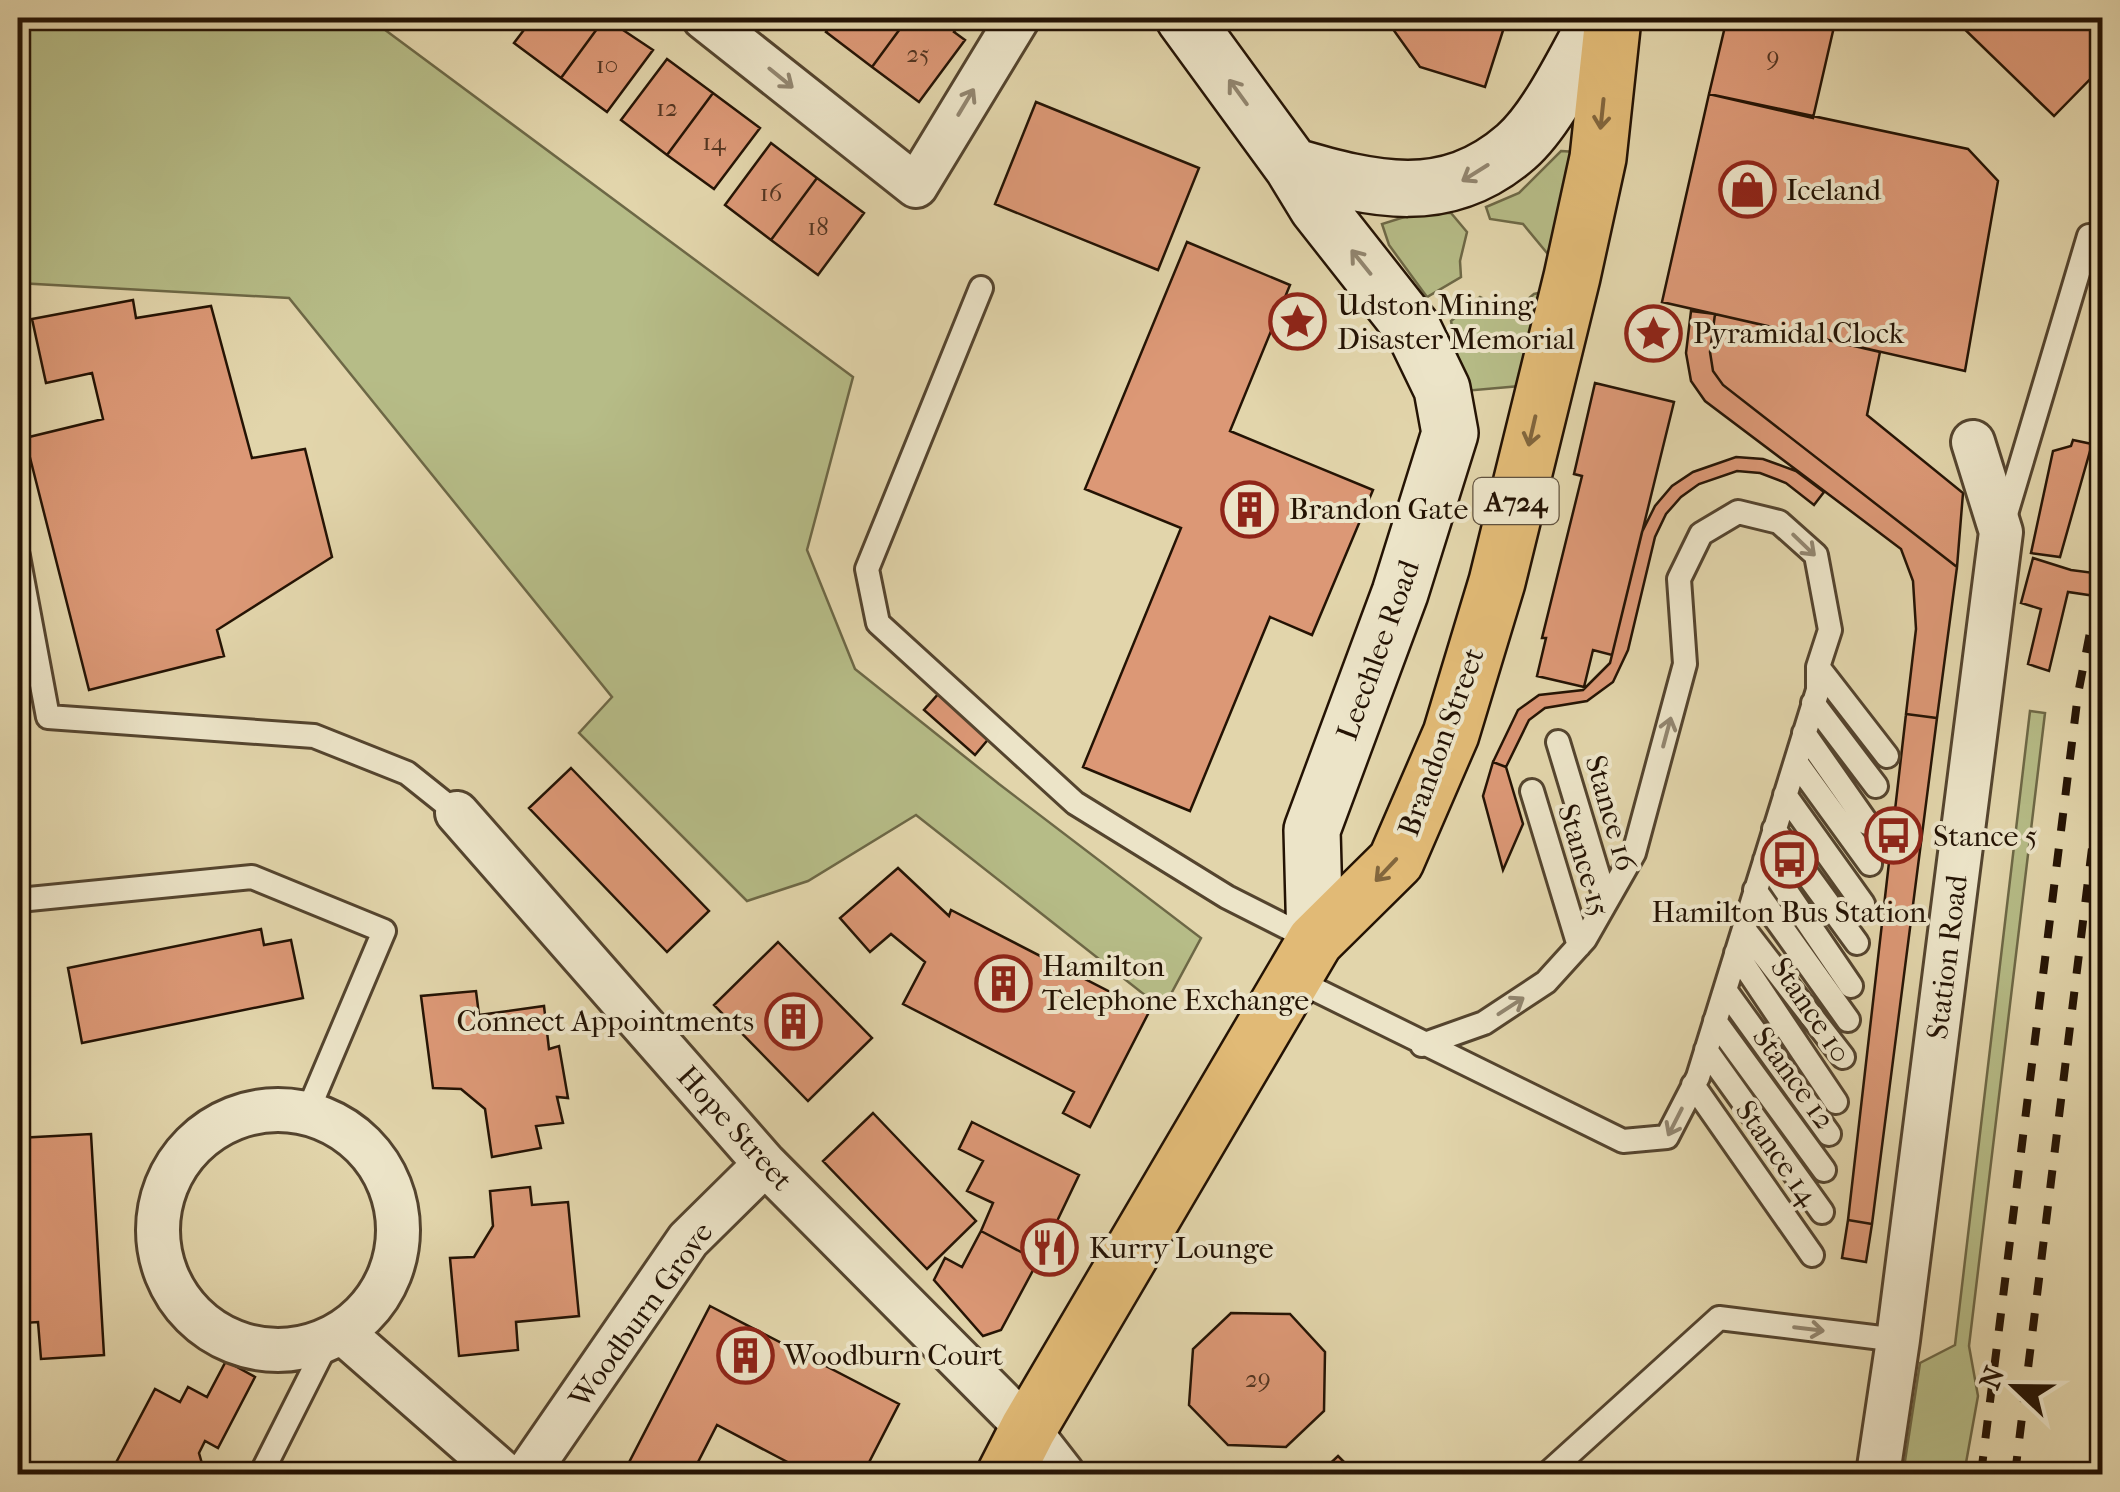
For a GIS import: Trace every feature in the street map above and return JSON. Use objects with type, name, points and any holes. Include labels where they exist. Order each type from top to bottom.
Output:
[{"type":"main road","name":"Leechlee Road","points":[[1184,18],[1292,166],[1317,207],[1413,329],[1442,388],[1450,433],[1400,593],[1312,830],[1304,960]]},
{"type":"main road","points":[[1292,166],[1384,189],[1444,187],[1462,182],[1518,146],[1553,100],[1599,18]]},
{"type":"main road","name":"Brandon Street","points":[[1017,1452],[1304,960],[1396,860],[1451,734],[1497,582],[1572,277],[1598,158],[1612,18]]},
{"type":"street","points":[[704,18],[916,186],[1018,18]]},
{"type":"street","name":"Station Road","points":[[1878,1474],[2001,532],[1973,442]]},
{"type":"street","name":"Hope Street","points":[[457,813],[1017,1452],[1063,1474]]},
{"type":"street","points":[[296,1110],[336,1122],[369,1149],[390,1184],[400,1226],[394,1267],[374,1304],[336,1335],[304,1348],[261,1350],[221,1337],[188,1311],[166,1275],[158,1234],[163,1192],[183,1155],[214,1127],[254,1111],[296,1110]]},
{"type":"street","name":"Woodburn Grove","points":[[527,1474],[688,1240],[765,1164]]},
{"type":"street","points":[[336,1335],[504,1474]]},
{"type":"lane","points":[[2001,532],[2088,236]]},
{"type":"lane","points":[[981,288],[868,569],[878,623],[1075,803],[1226,897],[1304,960],[1422,1045],[1623,1142],[1667,1137],[1706,1050],[1818,690],[1818,667],[1830,630],[1816,555],[1779,522],[1738,512],[1701,534],[1679,579],[1685,664],[1634,853],[1579,946],[1546,982],[1484,1023],[1422,1045]]},
{"type":"lane","points":[[18,556],[48,717],[314,736],[407,773],[457,813]]},
{"type":"lane","points":[[1818,667],[1887,756]]},
{"type":"lane","points":[[1813,703],[1876,786]]},
{"type":"lane","points":[[1804,734],[1866,823]]},
{"type":"lane","name":"Stance 16","points":[[1558,742],[1606,902]]},
{"type":"lane","points":[[1796,762],[1870,864]]},
{"type":"lane","name":"Stance 15","points":[[1532,791],[1579,946]]},
{"type":"lane","points":[[1785,796],[1863,904]]},
{"type":"lane","points":[[1774,830],[1857,943]]},
{"type":"lane","points":[[1765,860],[1852,986]]},
{"type":"lane","points":[[29,899],[252,877],[384,931],[307,1114]]},
{"type":"lane","points":[[1755,890],[1848,1020]]},
{"type":"lane","points":[[1744,930],[1843,1057]]},
{"type":"lane","name":"Stance 10","points":[[1736,953],[1836,1102]]},
{"type":"lane","points":[[1725,990],[1829,1134]]},
{"type":"lane","name":"Stance 12","points":[[1715,1021],[1824,1170]]},
{"type":"lane","points":[[1706,1050],[1822,1212]]},
{"type":"lane","name":"Stance 14","points":[[1693,1085],[1812,1254]]},
{"type":"lane","points":[[1551,1470],[1719,1318],[1898,1340]]},
{"type":"lane","points":[[261,1474],[336,1335]]},
{"type":"green space","points":[[18,18],[369,18],[853,377],[807,550],[855,669],[1201,938],[1165,1005],[1146,996],[916,815],[808,881],[747,901],[579,733],[612,697],[289,298],[18,283]]},
{"type":"green space","points":[[1561,151],[1576,152],[1555,246],[1547,253],[1523,224],[1490,219],[1486,207],[1519,193]]},
{"type":"green space","points":[[1417,213],[1451,213],[1467,232],[1460,261],[1461,277],[1427,297],[1389,245],[1382,224]]},
{"type":"green space","points":[[1543,292],[1520,386],[1464,391],[1451,321],[1480,297],[1521,305]]},
{"type":"green space","points":[[2030,711],[2045,713],[1969,1346],[1978,1396],[1964,1474],[1903,1474],[1920,1363],[1955,1345]]},
{"type":"building","points":[[533,18],[605,18],[561,78],[514,43]]},
{"type":"building","points":[[605,18],[653,50],[607,112],[561,78]]},
{"type":"building","points":[[837,18],[908,18],[872,67],[826,32]]},
{"type":"building","points":[[908,18],[964,18],[954,32],[965,40],[919,102],[872,67]]},
{"type":"building","points":[[1385,18],[1507,18],[1485,87],[1420,67]]},
{"type":"building","points":[[1727,18],[1836,18],[1813,118],[1709,94]]},
{"type":"building","points":[[1953,18],[2086,18],[2102,34],[2102,67],[2054,116]]},
{"type":"building","points":[[667,59],[713,93],[667,155],[621,120]]},
{"type":"building","points":[[713,93],[760,128],[714,189],[667,155]]},
{"type":"building","points":[[1709,94],[1968,149],[1998,181],[1965,371],[1662,302]]},
{"type":"building","points":[[1036,102],[1199,168],[1158,270],[995,204]]},
{"type":"building","points":[[771,143],[817,178],[771,240],[725,205]]},
{"type":"building","points":[[817,178],[864,213],[818,275],[771,240]]},
{"type":"building","name":"Brandon Gate","points":[[1187,242],[1290,285],[1230,431],[1373,490],[1312,635],[1270,617],[1190,811],[1083,767],[1181,528],[1085,489]]},
{"type":"building","points":[[133,300],[136,318],[211,306],[252,458],[305,449],[332,557],[217,630],[224,656],[89,690],[25,438],[103,419],[92,373],[46,383],[32,319]]},
{"type":"building","points":[[1691,311],[1715,314],[1710,352],[1713,371],[1723,385],[1957,567],[1937,718],[1906,714],[1916,629],[1913,581],[1901,549],[1705,401],[1691,381],[1686,353]]},
{"type":"building","points":[[1715,314],[1880,352],[1867,415],[1963,493],[1957,567],[1723,385],[1713,371],[1710,352]]},
{"type":"building","points":[[1595,383],[1674,402],[1612,655],[1593,650],[1584,687],[1537,676],[1546,638],[1542,638],[1582,476],[1574,474]]},
{"type":"building","points":[[2073,440],[2092,444],[2060,557],[2031,553],[2053,451],[2071,446]]},
{"type":"building","points":[[1736,457],[1763,459],[1796,471],[1824,492],[1814,505],[1786,483],[1760,473],[1737,471],[1699,484],[1681,497],[1666,514],[1655,537],[1628,650],[1613,682],[1587,701],[1545,708],[1529,720],[1506,767],[1493,762],[1518,710],[1539,695],[1583,690],[1610,663],[1642,532],[1655,506],[1672,486],[1693,472]]},
{"type":"building","points":[[2033,558],[2071,570],[2102,574],[2102,597],[2068,592],[2049,671],[2028,664],[2041,609],[2021,603]]},
{"type":"building","points":[[940,692],[991,736],[975,755],[924,710]]},
{"type":"building","points":[[1906,714],[1937,718],[1872,1224],[1848,1220]]},
{"type":"building","points":[[1493,762],[1506,767],[1523,824],[1503,870],[1483,796]]},
{"type":"building","points":[[571,768],[709,911],[667,952],[529,808]]},
{"type":"building","name":"Hamilton Telephone Exchange","points":[[898,868],[949,916],[951,910],[1149,1012],[1090,1127],[1063,1113],[1074,1092],[903,1004],[925,962],[891,934],[870,952],[840,918]]},
{"type":"building","points":[[261,929],[264,945],[291,940],[303,998],[82,1043],[68,968]]},
{"type":"building","name":"Connect Appointments","points":[[778,942],[872,1038],[808,1101],[714,1005]]},
{"type":"building","points":[[476,991],[479,1015],[544,1006],[549,1049],[559,1046],[568,1098],[557,1097],[563,1123],[536,1126],[541,1148],[492,1157],[485,1109],[461,1089],[433,1088],[421,996]]},
{"type":"building","points":[[873,1113],[976,1221],[927,1269],[823,1161]]},
{"type":"building","points":[[972,1122],[1079,1175],[1038,1261],[981,1231],[993,1203],[967,1191],[983,1161],[959,1149]]},
{"type":"building","points":[[91,1134],[104,1355],[41,1359],[38,1322],[24,1323],[18,1138]]},
{"type":"building","points":[[530,1187],[532,1205],[568,1202],[579,1316],[516,1322],[518,1350],[459,1356],[450,1258],[474,1257],[493,1226],[490,1191]]},
{"type":"building","points":[[1848,1220],[1872,1224],[1866,1262],[1842,1258]]},
{"type":"building","points":[[981,1231],[1038,1261],[1001,1330],[983,1336],[934,1280],[945,1258],[962,1267]]},
{"type":"building","name":"Woodburn Court","points":[[710,1306],[899,1404],[863,1474],[788,1474],[793,1465],[717,1425],[694,1470],[703,1474],[623,1474]]},
{"type":"building","points":[[1231,1313],[1290,1314],[1325,1352],[1324,1411],[1286,1447],[1228,1445],[1189,1405],[1193,1349]]},
{"type":"building","points":[[226,1361],[255,1377],[218,1448],[205,1441],[199,1453],[205,1474],[110,1474],[155,1389],[180,1402],[188,1387],[207,1397]]},
{"type":"building","points":[[1338,1456],[1356,1474],[1319,1474]]},
{"type":"railway","points":[[1981,1474],[2078,694],[2102,571]]},
{"type":"railway","points":[[2015,1474],[2102,767]]},
{"type":"place","name":"Iceland","points":[[1747,190]]},
{"type":"place","name":"Udston Mining Disaster Memorial","points":[[1298,322]]},
{"type":"place","name":"Pyramidal Clock","points":[[1654,333]]},
{"type":"place","name":"Brandon Gate","points":[[1250,509]]},
{"type":"place","name":"Stance 5","points":[[1894,836]]},
{"type":"place","name":"Hamilton Bus Station","points":[[1789,860]]},
{"type":"place","name":"Hamilton Telephone Exchange","points":[[1003,983]]},
{"type":"place","name":"Connect Appointments","points":[[793,1021]]},
{"type":"place","name":"Kurry Lounge","points":[[1050,1248]]},
{"type":"place","name":"Woodburn Court","points":[[745,1355]]}]
